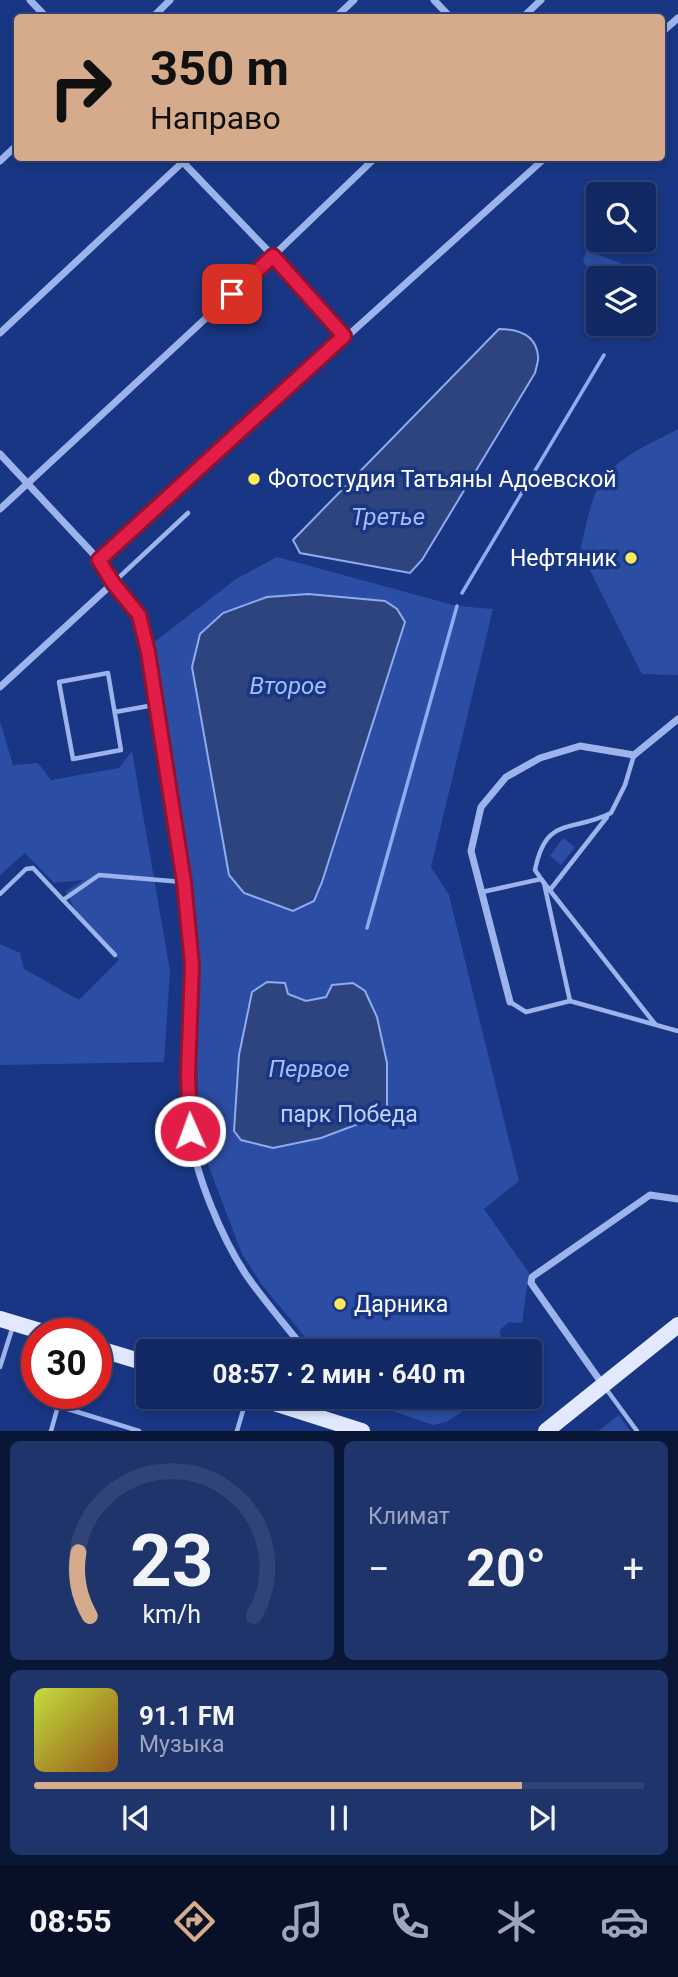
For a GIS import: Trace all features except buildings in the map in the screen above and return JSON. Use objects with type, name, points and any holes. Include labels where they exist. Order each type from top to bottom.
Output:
[{"type":"main road","points":[[546,1431],[678,1325]]},
{"type":"main road","points":[[112,1353],[136,1360]]},
{"type":"main road","points":[[314,1409],[362,1431]]},
{"type":"street","points":[[30,0],[43,14]]},
{"type":"street","points":[[156,14],[170,0]]},
{"type":"street","points":[[339,14],[354,0]]},
{"type":"street","points":[[434,0],[447,14]]},
{"type":"street","points":[[526,14],[541,0]]},
{"type":"street","points":[[0,161],[14,148]]},
{"type":"street","points":[[0,333],[181,161]]},
{"type":"street","points":[[185,161],[344,336]]},
{"type":"street","points":[[0,509],[372,161]]},
{"type":"street","points":[[99,560],[344,336],[542,161]]},
{"type":"street","points":[[0,454],[99,560],[113,583],[139,615],[148,652],[184,882],[192,965],[188,1075],[190,1131],[197,1166],[231,1251],[297,1339]]},
{"type":"street","points":[[0,687],[113,583]]},
{"type":"street","points":[[510,1002],[471,850],[481,807],[506,777],[540,758],[580,746],[634,755],[678,719]]},
{"type":"street","points":[[604,1385],[531,1283],[532,1277],[650,1195],[678,1199]]},
{"type":"lane","points":[[113,583],[188,513]]},
{"type":"lane","points":[[108,673],[114,712],[121,751],[73,759],[59,682],[108,673]]},
{"type":"lane","points":[[114,712],[155,705]]},
{"type":"lane","points":[[550,890],[610,813],[625,785],[634,755]]},
{"type":"lane","points":[[570,1001],[544,883],[535,870],[539,849],[554,833],[610,813]]},
{"type":"lane","points":[[0,894],[26,869],[33,868],[115,956]]},
{"type":"lane","points":[[63,900],[99,875],[184,882]]},
{"type":"lane","points":[[481,892],[541,879]]},
{"type":"lane","points":[[541,879],[655,1024]]},
{"type":"lane","points":[[510,1002],[526,1012],[570,1001],[678,1031]]},
{"type":"lane","points":[[0,1367],[7,1321]]},
{"type":"lane","points":[[604,1385],[637,1431]]},
{"type":"lane","points":[[51,1431],[58,1406],[139,1431]]},
{"type":"lane","points":[[237,1431],[245,1409]]},
{"type":"green space","points":[[586,252],[592,252],[622,266],[587,266],[583,261]]},
{"type":"green space","name":"Нефтяник","points":[[678,429],[678,675],[642,674],[580,550],[593,499],[608,473],[632,454]]},
{"type":"green space","name":"парк Победa","points":[[277,557],[457,606],[493,609],[431,867],[449,895],[519,1181],[484,1209],[529,1273],[522,1323],[509,1322],[500,1330],[501,1339],[307,1339],[262,1285],[242,1254],[199,1141],[193,900],[153,643],[236,579]]},
{"type":"green space","points":[[0,721],[13,765],[38,763],[51,780],[119,768],[132,751],[170,971],[164,1062],[0,1065],[0,944],[20,953],[24,969],[79,1000],[119,960],[77,915],[66,891],[84,880],[54,883],[25,853],[0,875]]},
{"type":"green space","points":[[563,838],[575,847],[561,865],[550,856]]},
{"type":"green space","points":[[387,1409],[466,1409],[446,1422],[433,1425]]},
{"type":"green space","points":[[619,1415],[630,1431],[598,1431]]},
{"type":"water","name":"Третье","points":[[499,329],[525,334],[534,342],[538,358],[535,373],[422,560],[410,573],[300,553],[293,540]]},
{"type":"water","name":"Второе","points":[[308,594],[385,601],[397,609],[405,622],[322,882],[314,901],[293,911],[244,893],[229,875],[192,667],[200,634],[223,613],[267,597]]},
{"type":"water","name":"Первое","points":[[267,982],[285,983],[288,994],[306,1001],[326,997],[332,985],[353,983],[365,991],[377,1017],[387,1063],[387,1112],[381,1121],[366,1121],[321,1138],[273,1148],[241,1140],[234,1131],[239,1055],[252,992]]},
{"type":"waterway","points":[[462,593],[604,355]]},
{"type":"waterway","points":[[367,928],[457,606]]},
{"type":"place","name":"Фотостудия Татьяны Адоевской","points":[[254,479]]},
{"type":"place","name":"Нефтяник","points":[[631,558]]},
{"type":"place","name":"Дарника","points":[[340,1304]]},
{"type":"route","points":[[190,1131],[188,1075],[192,965],[184,882],[148,652],[139,615],[113,583],[99,560],[344,336],[273,256],[232,294]]}]
